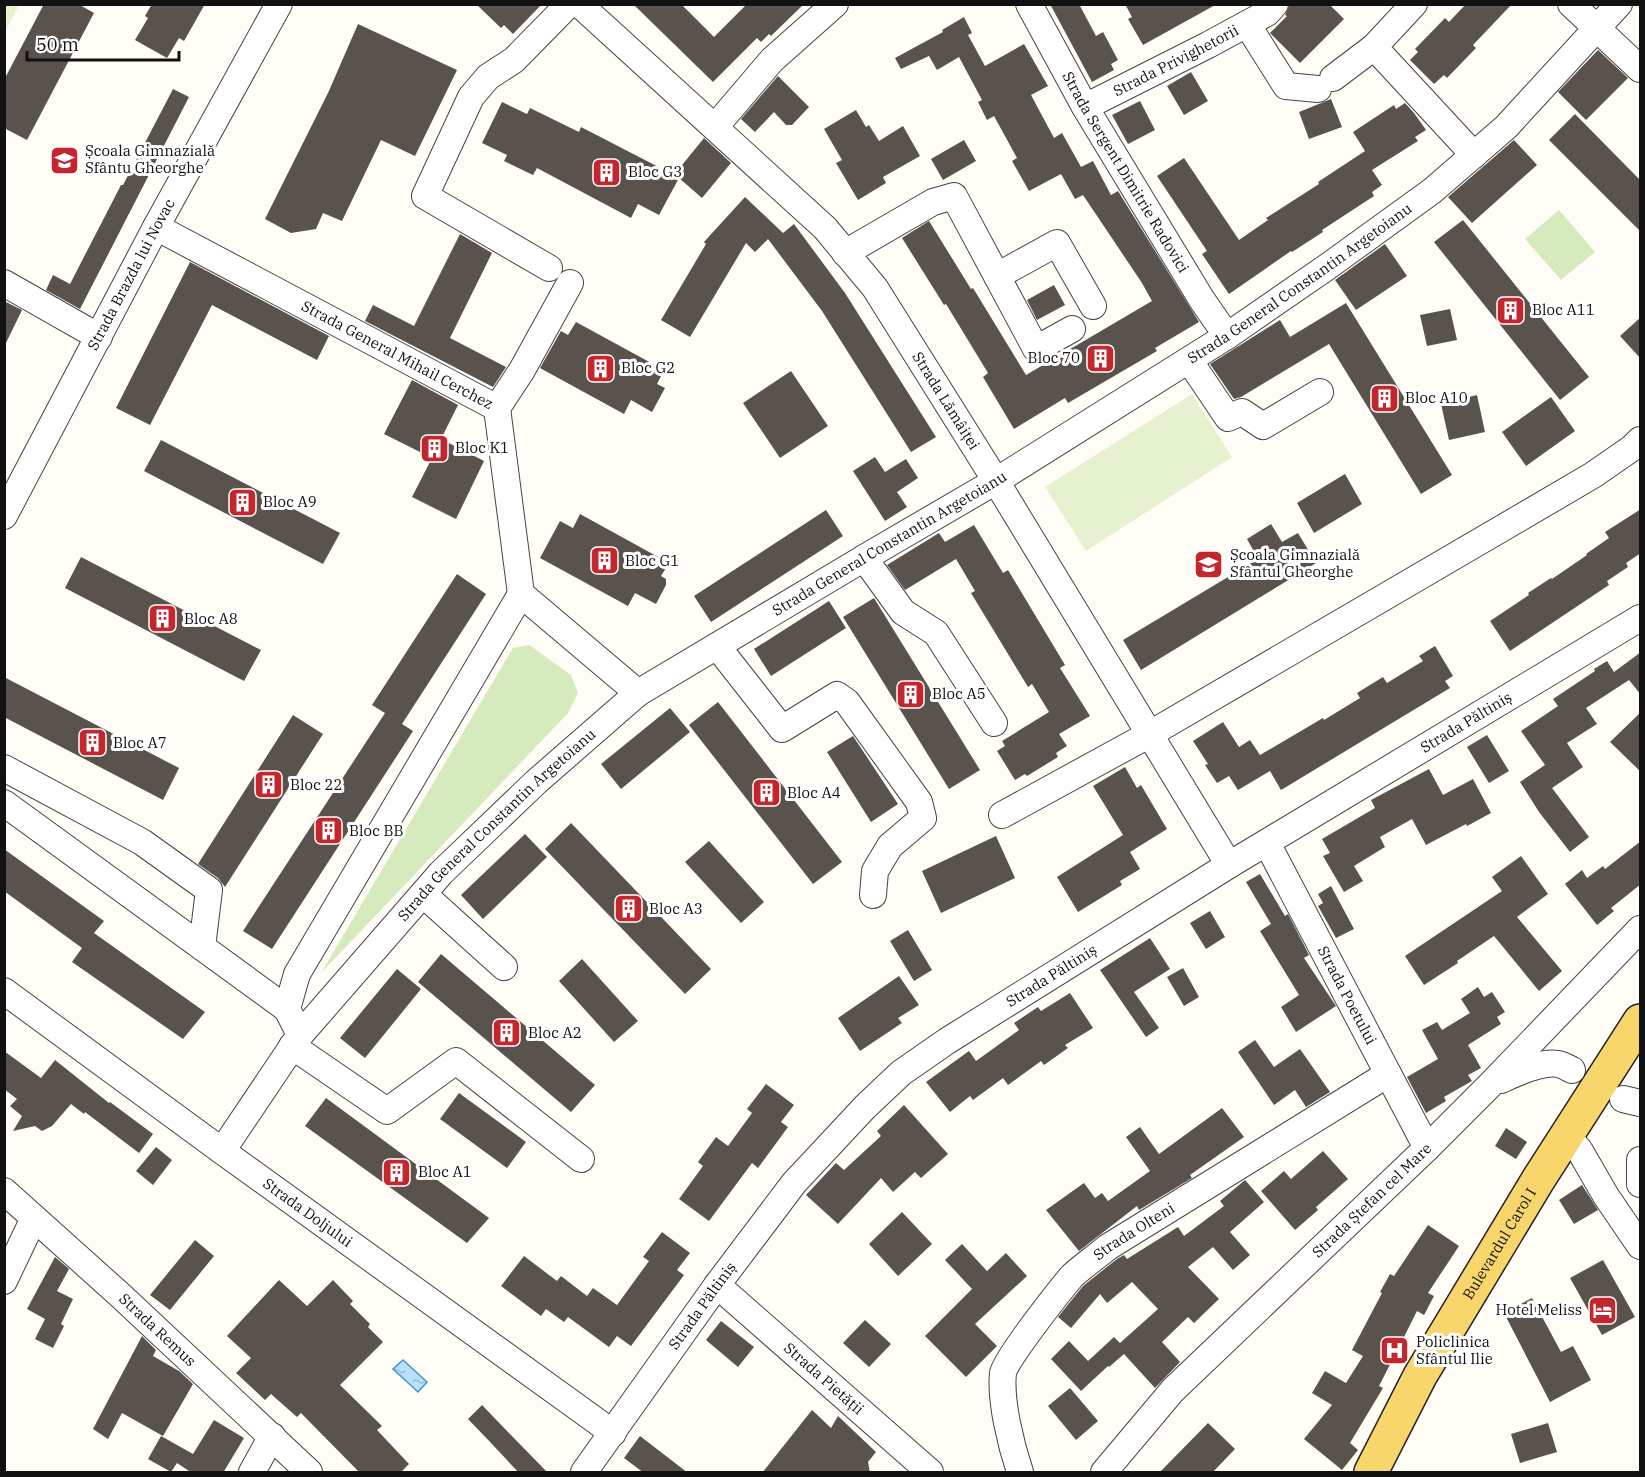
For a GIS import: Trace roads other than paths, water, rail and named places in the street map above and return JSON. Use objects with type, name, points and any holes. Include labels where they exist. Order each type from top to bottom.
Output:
[{"type":"main road","name":"Bulevardul Carol I","points":[[1371,1473],[1419,1376],[1538,1180],[1641,1021]]},
{"type":"street","name":"Strada Brazda lui Novac","points":[[4,516],[156,227],[279,4]]},
{"type":"street","points":[[549,268],[425,196],[471,97],[488,76],[514,60],[568,4]]},
{"type":"street","name":"Strada Lămâiței","points":[[579,4],[825,228],[875,288],[1229,865]]},
{"type":"street","name":"Strada Sergent Dimitrie Radovici","points":[[1029,4],[1084,107],[1202,300],[1227,336]]},
{"type":"street","points":[[1263,11],[1286,86],[1325,83],[1374,47],[1414,4]]},
{"type":"street","points":[[1571,4],[1641,69]]},
{"type":"street","name":"Strada General Constantin Argetoianu","points":[[222,1151],[296,1041],[441,873],[536,782],[638,693],[996,482],[1227,336],[1327,267],[1432,191],[1474,155],[1506,126],[1619,4]]},
{"type":"street","points":[[715,127],[772,60],[828,7]]},
{"type":"street","name":"Strada Privighetorii","points":[[1084,107],[1208,45],[1263,11]]},
{"type":"street","points":[[1374,47],[1474,155]]},
{"type":"street","points":[[845,253],[933,202],[954,196],[1036,349],[1072,328]]},
{"type":"street","name":"Strada General Mihail Cerchez","points":[[156,227],[497,408],[521,594]]},
{"type":"street","points":[[997,276],[1057,243],[1093,306]]},
{"type":"street","points":[[4,283],[99,337]]},
{"type":"street","points":[[497,408],[522,370],[570,283]]},
{"type":"street","points":[[1190,360],[1228,418],[1242,412],[1263,426],[1320,392]]},
{"type":"street","points":[[1002,815],[1150,734],[1593,475],[1641,440]]},
{"type":"street","points":[[864,558],[903,612],[936,633],[994,723]]},
{"type":"street","points":[[581,1159],[456,1061],[387,1111],[296,1041],[287,1009],[297,974],[521,594],[638,693]]},
{"type":"street","name":"Strada Păltiniș","points":[[584,1473],[717,1284],[794,1183],[865,1107],[902,1073],[948,1041],[1229,865],[1641,618]]},
{"type":"street","points":[[717,646],[782,729],[837,694],[847,702],[919,802],[923,818],[890,846],[875,871],[873,895]]},
{"type":"street","points":[[4,768],[142,842],[209,890],[202,947]]},
{"type":"street","points":[[4,803],[287,1009]]},
{"type":"street","name":"Strada Poetului","points":[[1267,843],[1427,1148]]},
{"type":"street","points":[[423,894],[504,967]]},
{"type":"street","name":"Strada Ștefan cel Mare","points":[[1104,1473],[1173,1390],[1427,1148],[1641,929]]},
{"type":"street","name":"Strada Doljului","points":[[4,991],[613,1433]]},
{"type":"street","points":[[1492,1083],[1516,1073],[1549,1064],[1562,1065],[1572,1070]]},
{"type":"street","name":"Strada Olteni","points":[[1020,1473],[1003,1394],[1003,1370],[1023,1339],[1073,1276],[1108,1247],[1388,1074]]},
{"type":"street","points":[[1567,1136],[1580,1151],[1606,1196],[1641,1246]]},
{"type":"street","points":[[1641,1160],[1639,1178],[1641,1184]]},
{"type":"street","name":"Strada Remus","points":[[4,1191],[128,1302],[309,1473]]},
{"type":"street","points":[[4,1281],[34,1218]]},
{"type":"street","name":"Strada Pietății","points":[[717,1284],[930,1473]]},
{"type":"street","points":[[252,1473],[272,1436]]},
{"type":"water","points":[[403,1360],[427,1382],[418,1392],[393,1369]]},
{"type":"place","name":"Școala Gimnazială Sfântu Gheorghe","points":[[64,160]]},
{"type":"place","name":"Bloc G3","points":[[607,172]]},
{"type":"place","name":"Bloc A11","points":[[1511,310]]},
{"type":"place","name":"Bloc 70","points":[[1101,358]]},
{"type":"place","name":"Bloc G2","points":[[600,368]]},
{"type":"place","name":"Bloc A10","points":[[1384,398]]},
{"type":"place","name":"Bloc K1","points":[[434,448]]},
{"type":"place","name":"Bloc A9","points":[[242,502]]},
{"type":"place","name":"Bloc G1","points":[[604,561]]},
{"type":"place","name":"Școala Gimnazială Sfântul Gheorghe","points":[[1209,564]]},
{"type":"place","name":"Bloc A8","points":[[163,619]]},
{"type":"place","name":"Bloc A5","points":[[911,694]]},
{"type":"place","name":"Bloc A7","points":[[92,743]]},
{"type":"place","name":"Bloc 22","points":[[269,785]]},
{"type":"place","name":"Bloc A4","points":[[766,793]]},
{"type":"place","name":"Bloc BB","points":[[328,831]]},
{"type":"place","name":"Bloc A3","points":[[628,909]]},
{"type":"place","name":"Bloc A2","points":[[507,1033]]},
{"type":"place","name":"Bloc A1","points":[[397,1172]]},
{"type":"place","name":"Hotel Meliss","points":[[1603,1310]]},
{"type":"place","name":"Policlinica Sfântul Ilie","points":[[1395,1351]]}]
